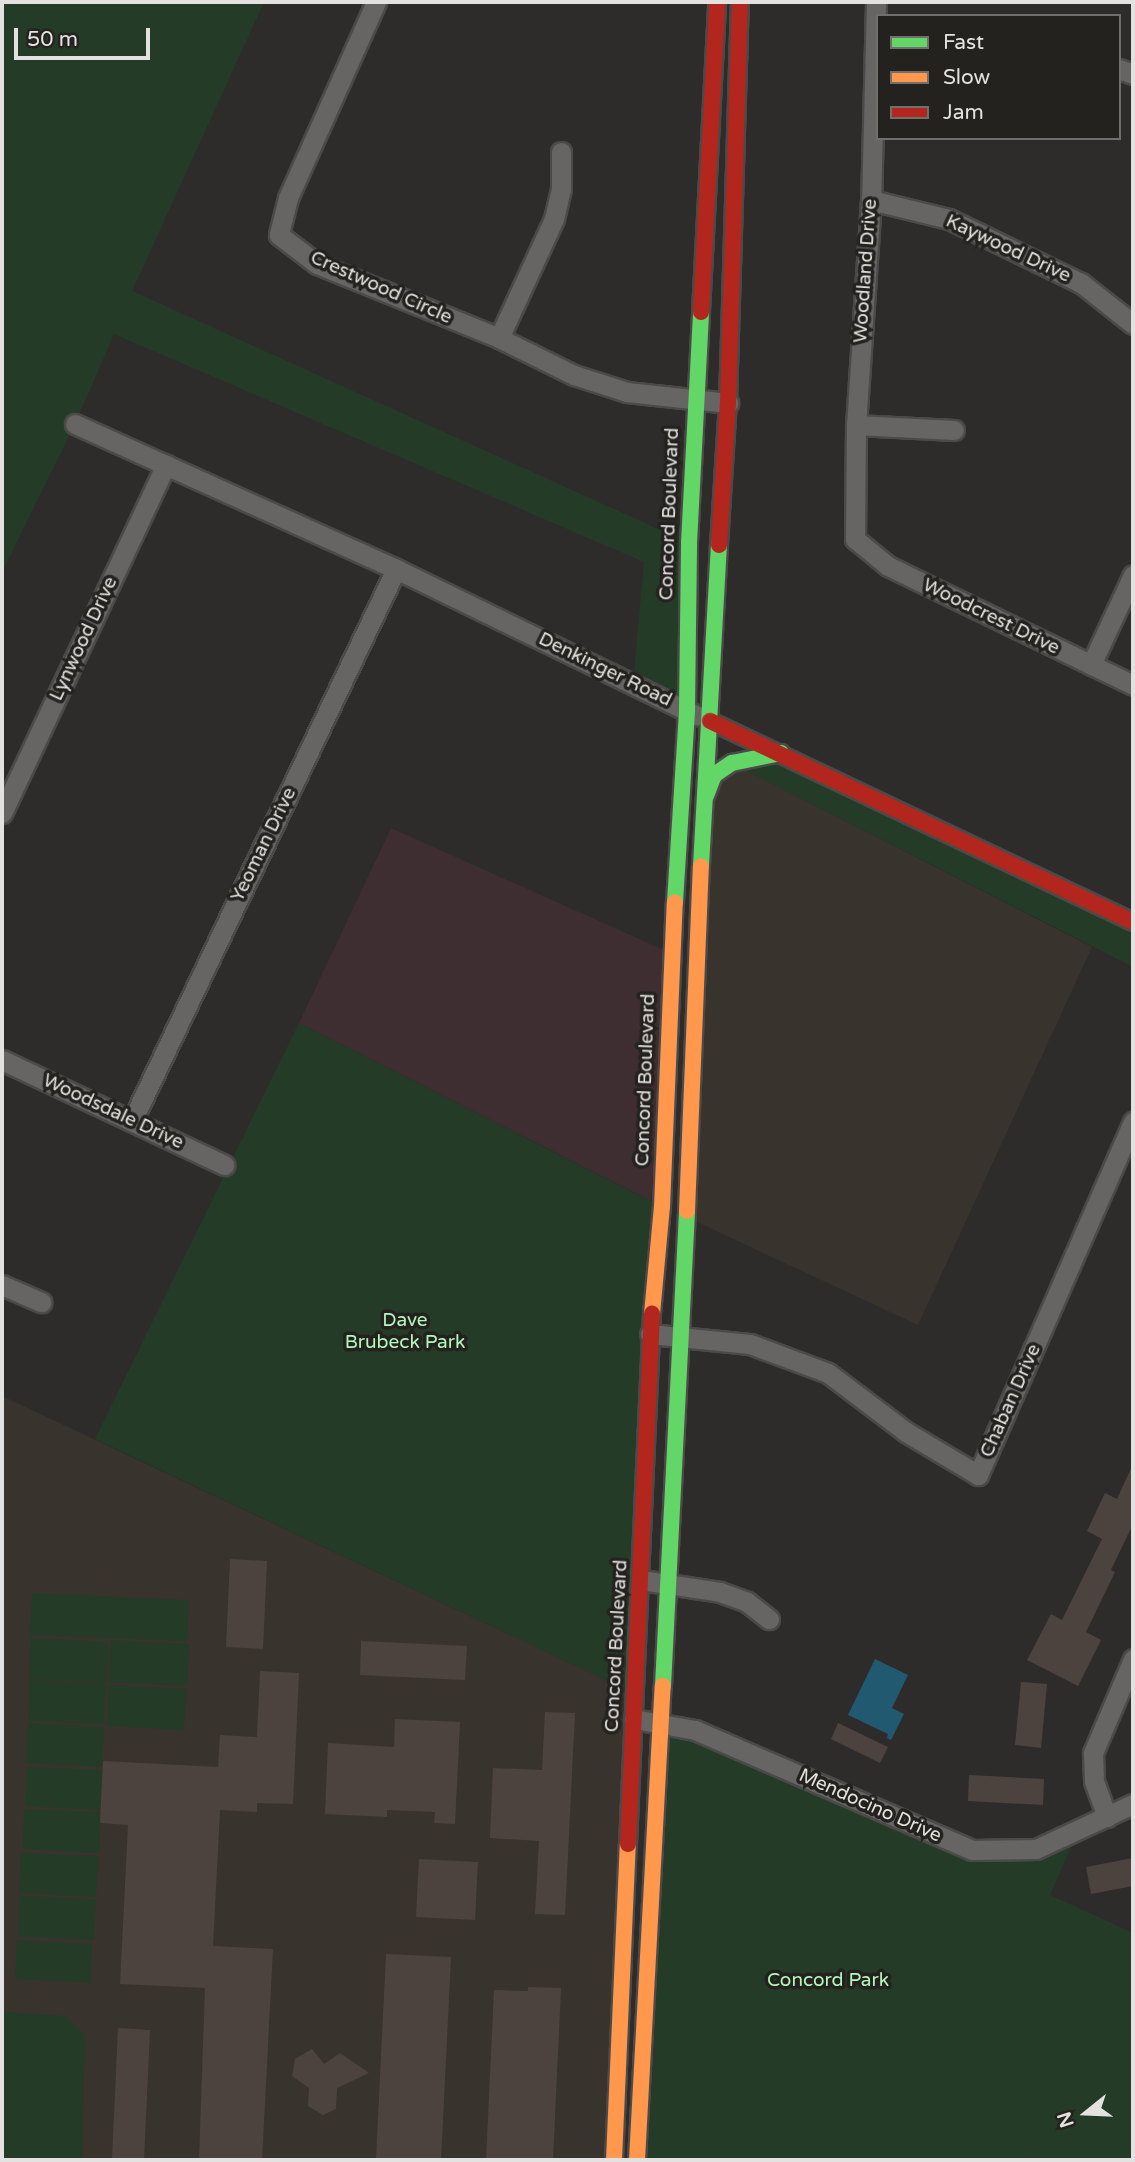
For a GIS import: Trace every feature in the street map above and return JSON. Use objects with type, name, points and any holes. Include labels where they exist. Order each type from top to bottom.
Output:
[{"type":"street","name":"Crestwood Circle","points":[[376,2],[288,198],[279,235],[317,264],[499,338],[574,374],[627,392],[728,403]]},
{"type":"street","name":"Concord Boulevard","points":[[614,2160],[650,1335],[662,1207],[670,978],[687,710],[689,543],[695,400],[717,2]]},
{"type":"street","points":[[637,2158],[682,1335],[704,801],[728,403],[740,2]]},
{"type":"street","name":"Woodland Drive","points":[[855,540],[856,425],[871,200],[876,2]]},
{"type":"street","points":[[499,338],[554,219],[561,189],[561,152]]},
{"type":"street","name":"Kaywood Drive","points":[[871,200],[949,219],[1081,283],[1133,324]]},
{"type":"street","name":"Denkinger Road","points":[[75,424],[396,569],[1133,922]]},
{"type":"street","points":[[856,425],[954,430]]},
{"type":"street","name":"Lynwood Drive","points":[[2,813],[166,465]]},
{"type":"street","name":"Woodcrest Drive","points":[[855,540],[888,566],[1133,685]]},
{"type":"street","name":"Yeoman Drive","points":[[132,1121],[396,569]]},
{"type":"street","points":[[1091,665],[1133,575]]},
{"type":"street","points":[[704,801],[714,775],[732,763],[781,753]]},
{"type":"street","name":"Woodsdale Drive","points":[[2,1059],[224,1165]]},
{"type":"street","name":"Chaban Drive","points":[[682,1335],[750,1344],[828,1373],[906,1432],[978,1475],[1133,1122]]},
{"type":"street","points":[[2,1285],[41,1303]]},
{"type":"street","points":[[650,1335],[682,1335]]},
{"type":"street","points":[[641,1580],[720,1592],[747,1602],[769,1619]]},
{"type":"street","points":[[1133,1659],[1093,1753],[1094,1781],[1107,1817],[1133,1821]]},
{"type":"street","name":"Mendocino Drive","points":[[634,1718],[695,1730],[972,1850],[1036,1849],[1133,1804]]},
{"type":"street","points":[[623,1970],[635,1990],[627,2138],[637,2158]]},
{"type":"shaded area","points":[[732,763],[1092,947],[918,1325],[686,1217],[704,801]]},
{"type":"shaded area","points":[[391,828],[673,954],[651,1201],[299,1023]]},
{"type":"shaded area","points":[[2,1396],[636,1694],[614,2160],[2,2160]]},
{"type":"green space","points":[[2,2],[264,2],[132,291],[689,543],[687,710],[633,683],[644,562],[114,334],[75,424],[2,572]]},
{"type":"green space","points":[[781,753],[1133,922],[1133,967],[732,763]]},
{"type":"green space","name":"Dave Brubeck Park","points":[[299,1023],[662,1207],[636,1694],[95,1439]]},
{"type":"green space","points":[[32,1593],[189,1600],[187,1641],[30,1635]]},
{"type":"green space","points":[[31,1638],[108,1642],[107,1683],[29,1679]]},
{"type":"green space","points":[[110,1640],[189,1644],[187,1686],[109,1682]]},
{"type":"green space","points":[[30,1680],[106,1684],[104,1724],[28,1721]]},
{"type":"green space","points":[[109,1685],[186,1689],[184,1730],[107,1726]]},
{"type":"green space","points":[[28,1723],[104,1727],[102,1767],[26,1763]]},
{"type":"green space","name":"Concord Park","points":[[659,1723],[972,1850],[1029,1849],[1078,1831],[1050,1895],[1133,1933],[1133,2160],[1033,2160],[1027,2157],[1025,2160],[637,2160]]},
{"type":"green space","points":[[27,1767],[102,1770],[100,1810],[25,1806]]},
{"type":"green space","points":[[24,1809],[101,1812],[99,1853],[23,1849]]},
{"type":"green space","points":[[21,1853],[98,1856],[96,1897],[19,1893]]},
{"type":"green space","points":[[20,1896],[96,1899],[94,1940],[18,1936]]},
{"type":"green space","points":[[17,1940],[92,1944],[90,1983],[15,1979]]},
{"type":"green space","points":[[2,2012],[65,2016],[85,2035],[82,2160],[2,2160]]},
{"type":"water","points":[[875,1659],[908,1675],[892,1708],[904,1714],[891,1740],[887,1738],[888,1734],[848,1715]]},
{"type":"building","points":[[1133,1464],[1133,1524],[1111,1570],[1115,1572],[1086,1632],[1101,1640],[1078,1686],[1027,1660],[1051,1614],[1062,1620],[1102,1539],[1087,1531],[1105,1493],[1117,1499]]},
{"type":"building","points":[[230,1559],[267,1561],[263,1649],[226,1647]]},
{"type":"building","points":[[361,1641],[467,1646],[465,1680],[360,1675]]},
{"type":"building","points":[[260,1671],[299,1673],[293,1804],[257,1803],[257,1812],[220,1810],[213,1946],[273,1949],[262,2160],[199,2160],[205,1988],[120,1984],[128,1825],[100,1823],[103,1761],[218,1767],[220,1735],[257,1737]]},
{"type":"building","points":[[1021,1682],[1047,1684],[1041,1748],[1015,1745]]},
{"type":"building","points":[[545,1712],[575,1713],[565,1915],[535,1914],[539,1841],[490,1838],[493,1768],[542,1770]]},
{"type":"building","points":[[395,1719],[460,1722],[455,1824],[434,1823],[435,1812],[387,1810],[387,1817],[325,1814],[328,1743],[394,1747]]},
{"type":"building","points":[[838,1723],[888,1747],[880,1763],[831,1739]]},
{"type":"building","points":[[969,1775],[1044,1779],[1043,1805],[968,1801]]},
{"type":"building","points":[[1133,1858],[1133,1886],[1091,1894],[1086,1867]]},
{"type":"building","points":[[419,1859],[478,1862],[475,1920],[416,1917]]},
{"type":"building","points":[[386,1954],[451,1957],[441,2160],[376,2160]]},
{"type":"building","points":[[528,1987],[561,1988],[553,2160],[486,2160],[494,1990],[528,1991]]},
{"type":"building","points":[[118,2028],[150,2030],[144,2160],[112,2160]]},
{"type":"building","points":[[312,2049],[324,2064],[340,2053],[369,2073],[337,2088],[336,2109],[323,2115],[308,2106],[309,2088],[292,2076],[295,2059]]},
{"type":"traffic: fast","points":[[675,902],[687,710],[689,543],[701,312]]},
{"type":"traffic: fast","points":[[701,866],[719,545]]},
{"type":"traffic: fast","points":[[706,796],[714,775],[732,763],[781,753]]},
{"type":"traffic: fast","points":[[663,1686],[687,1211]]},
{"type":"traffic: slow","points":[[687,1211],[701,866]]},
{"type":"traffic: slow","points":[[652,1314],[662,1207],[675,902]]},
{"type":"traffic: slow","points":[[637,2160],[663,1686]]},
{"type":"traffic: slow","points":[[614,2160],[628,1844]]},
{"type":"traffic: jam","points":[[701,312],[717,2]]},
{"type":"traffic: jam","points":[[719,545],[728,403],[740,2]]},
{"type":"traffic: jam","points":[[710,721],[1133,922]]},
{"type":"traffic: jam","points":[[628,1844],[652,1314]]}]
